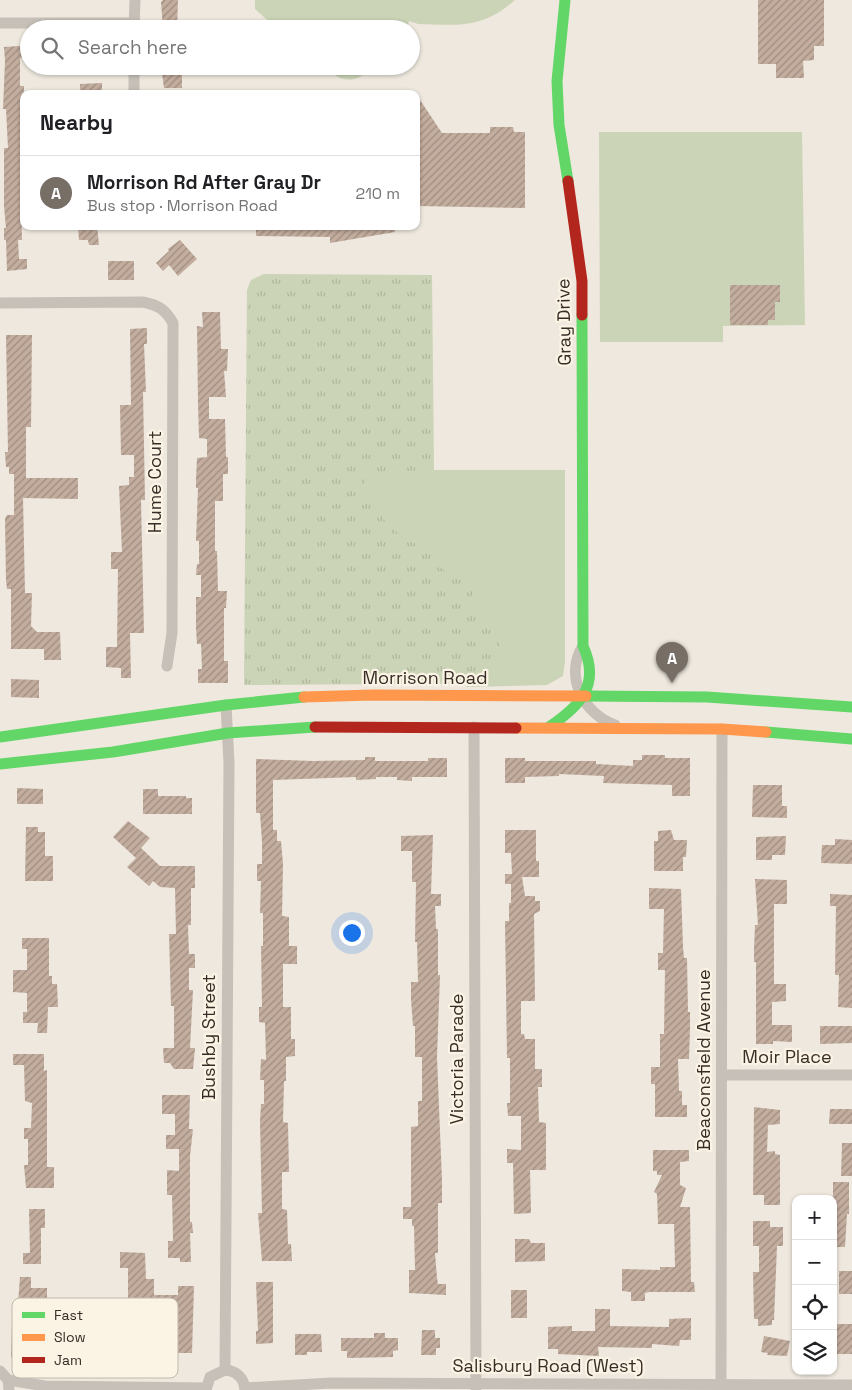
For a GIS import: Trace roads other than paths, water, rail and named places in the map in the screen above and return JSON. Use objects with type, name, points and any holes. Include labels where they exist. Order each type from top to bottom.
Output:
[{"type":"main road","name":"Gray Drive","points":[[549,728],[568,713],[588,689],[589,683],[588,656],[583,646],[582,280],[575,220],[559,125],[557,81],[558,50],[565,0]]},
{"type":"main road","name":"Morrison Road","points":[[0,737],[285,698],[373,694],[716,698],[852,708]]},
{"type":"main road","points":[[0,764],[113,752],[228,733],[300,727],[722,729],[852,739]]},
{"type":"street","points":[[134,20],[135,0]]},
{"type":"street","points":[[0,24],[20,24]]},
{"type":"street","points":[[134,75],[134,90]]},
{"type":"street","name":"Hume Court","points":[[0,303],[143,302],[156,305],[167,312],[173,323],[172,634],[167,666]]},
{"type":"street","points":[[582,696],[590,709],[605,721],[626,728]]},
{"type":"street","name":"Bushby Street","points":[[224,1370],[228,733],[226,705]]},
{"type":"street","name":"Victoria Parade","points":[[474,728],[476,1387]]},
{"type":"street","name":"Beaconsfield Avenue","points":[[721,1387],[722,729]]},
{"type":"street","name":"Moir Place","points":[[722,1075],[852,1075]]},
{"type":"street","points":[[6,1380],[45,1386],[206,1389],[207,1382],[214,1374],[224,1370],[236,1373],[244,1382],[245,1389]]},
{"type":"street","name":"Salisbury Road (West)","points":[[245,1389],[331,1383],[476,1387],[721,1387],[852,1384]]},
{"type":"street","points":[[31,1390],[45,1386]]},
{"type":"place","name":"Morrison Rd After Gray Dr","points":[[672,683]]}]
